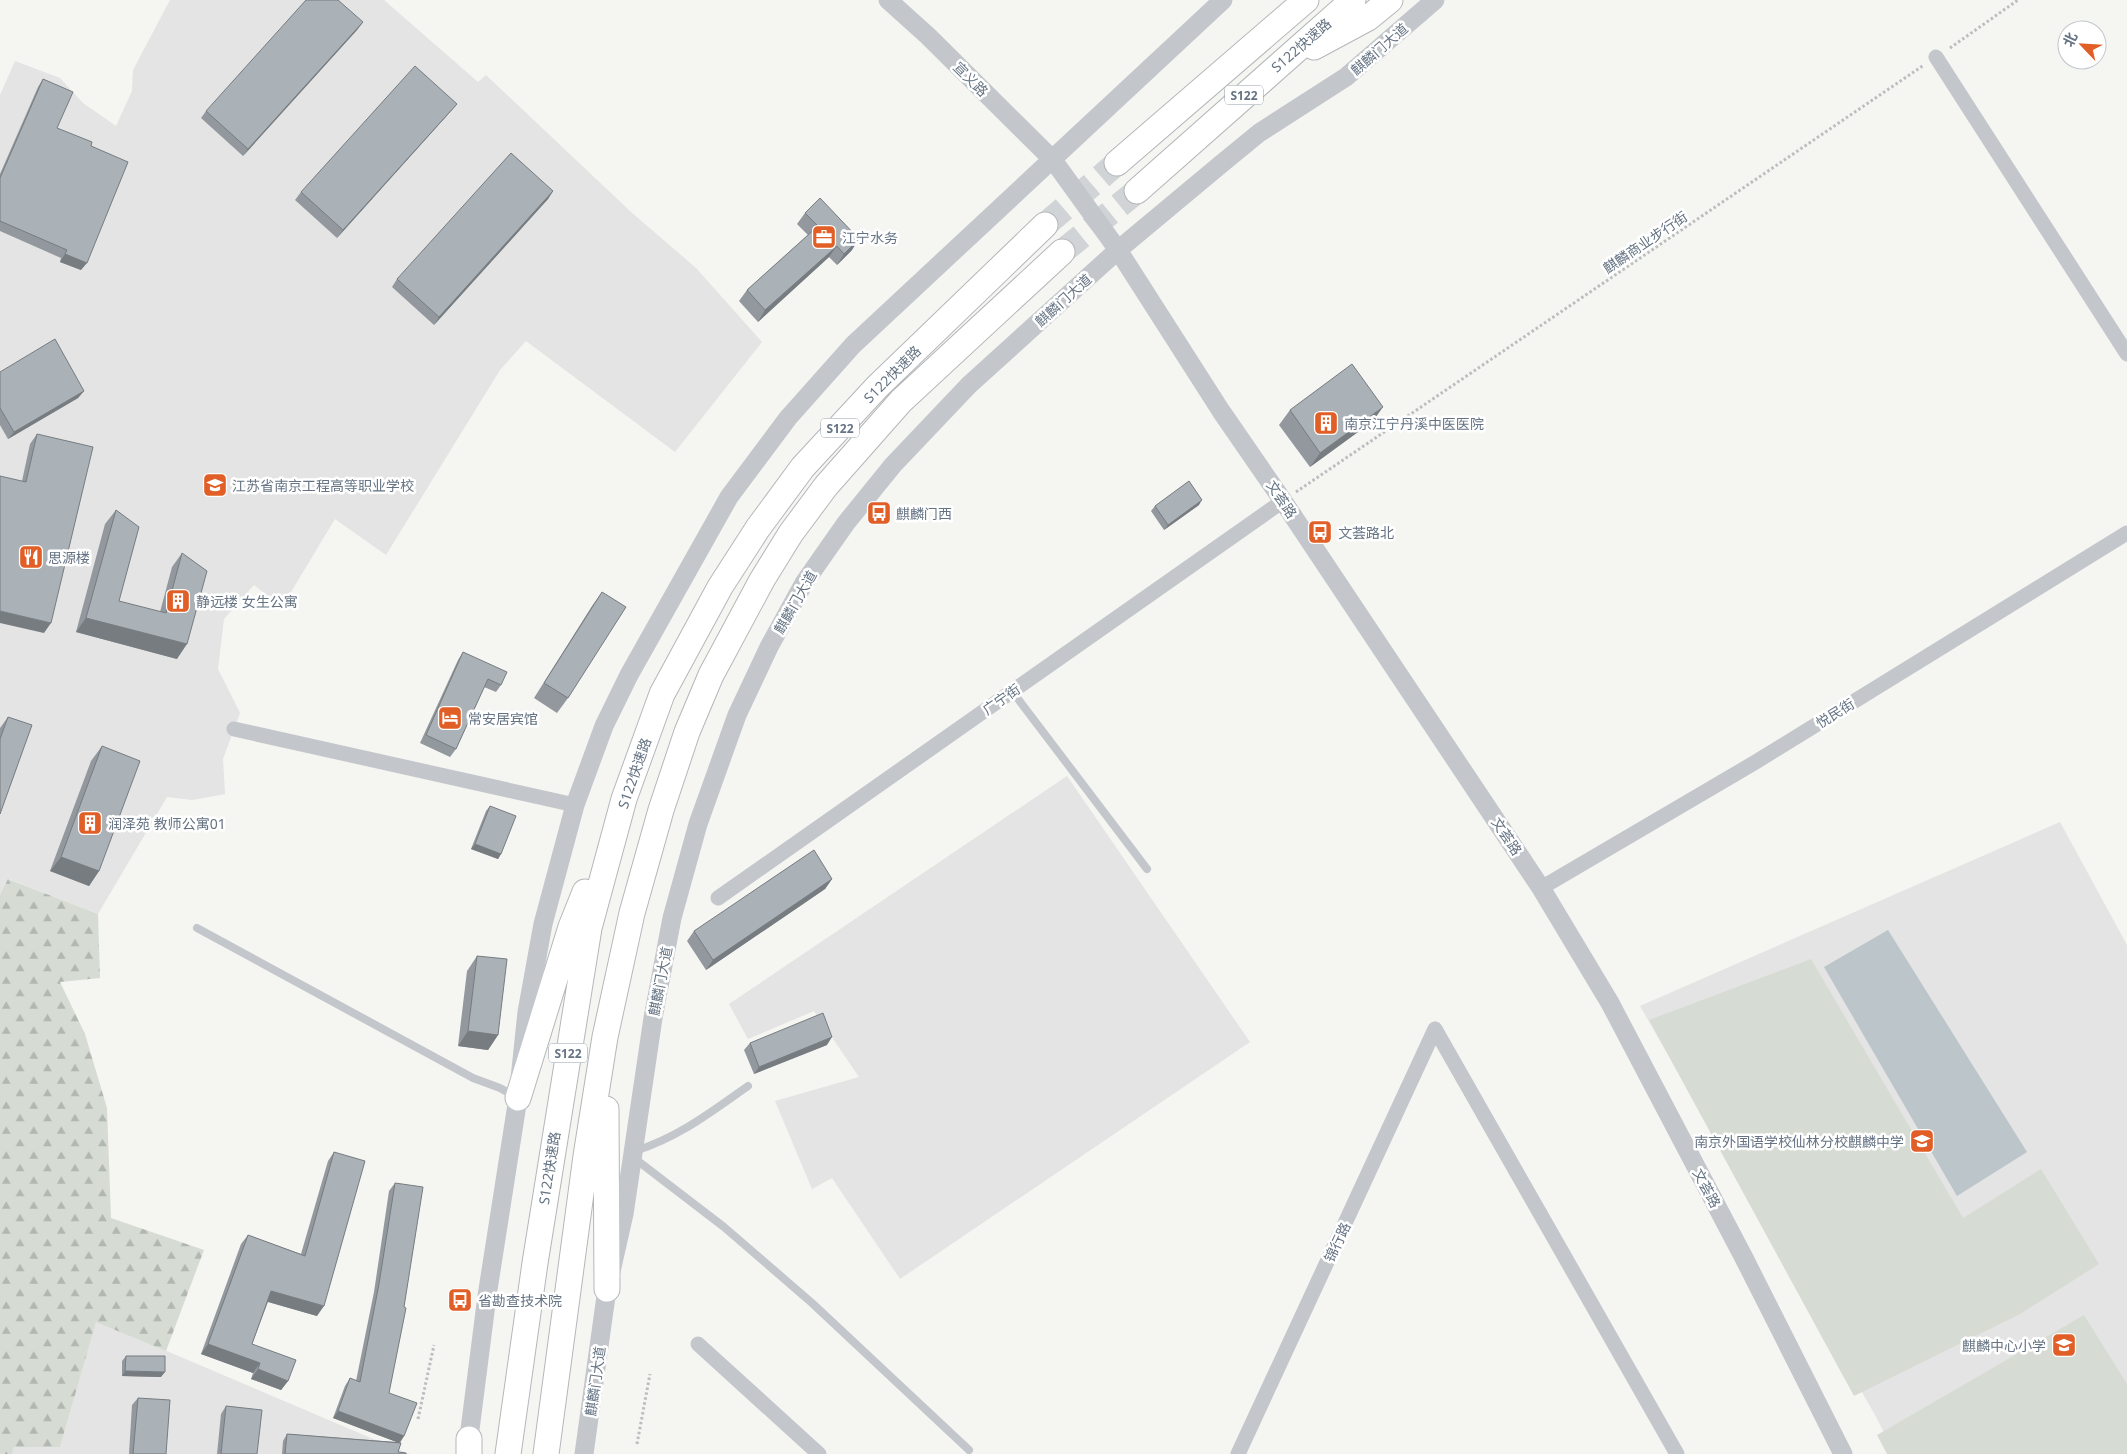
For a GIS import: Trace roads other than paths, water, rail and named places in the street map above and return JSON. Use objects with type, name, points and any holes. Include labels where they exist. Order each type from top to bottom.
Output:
[{"type":"highway","points":[[1276,27],[1294,0]]},
{"type":"highway","name":"S122","points":[[1117,163],[1306,0]]},
{"type":"highway","name":"S122快速路","points":[[1137,191],[1352,0]]},
{"type":"highway","points":[[1276,66],[1368,18],[1390,0]]},
{"type":"highway","name":"S122快速路","points":[[508,1454],[535,1263],[589,928],[624,799],[662,694],[720,587],[758,528],[803,467],[877,387],[1045,225]]},
{"type":"highway","name":"S122快速路","points":[[546,1454],[586,1156],[605,1037],[632,913],[661,810],[687,732],[711,675],[762,580],[790,533],[826,486],[901,401],[1062,252]]},
{"type":"highway","points":[[518,1098],[571,926],[624,799]]},
{"type":"highway","points":[[605,1037],[607,1289]]},
{"type":"street","name":"宣义路","points":[[888,0],[928,36],[1053,160],[1118,250]]},
{"type":"street","points":[[468,1449],[487,1296],[518,1098],[527,1012],[544,924],[574,805],[604,726],[629,675],[729,497],[788,418],[853,345],[1223,0]]},
{"type":"street","name":"麒麟门大道","points":[[584,1454],[607,1289],[624,1214],[653,1018],[677,899],[698,824],[737,715],[769,647],[804,583],[846,523],[893,465],[969,385],[1118,250],[1259,133],[1346,77],[1435,0]]},
{"type":"street","points":[[1936,57],[2127,354]]},
{"type":"street","name":"文荟路","points":[[1118,250],[1221,411],[1541,888],[1610,1003],[1744,1258],[1843,1454]]},
{"type":"street","name":"广宁街","points":[[718,898],[1283,501]]},
{"type":"street","name":"悦民街","points":[[1541,888],[1754,763],[2127,534]]},
{"type":"street","points":[[234,728],[574,805]]},
{"type":"street","name":"锦行路","points":[[1238,1454],[1435,1029],[1677,1454]]},
{"type":"street","points":[[698,1344],[819,1454]]},
{"type":"lane","points":[[1012,691],[1147,869]]},
{"type":"lane","points":[[197,928],[473,1078],[500,1088],[518,1098]]},
{"type":"lane","points":[[748,1086],[684,1131],[633,1154],[753,1252],[812,1304],[969,1450]]},
{"type":"tunnel","points":[[1045,225],[1117,163]]},
{"type":"tunnel","points":[[1062,252],[1137,191]]},
{"type":"place","name":"江宁水务","points":[[824,237]]},
{"type":"place","name":"南京江宁丹溪中医医院","points":[[1326,423]]},
{"type":"place","name":"江苏省南京工程高等职业学校","points":[[215,485]]},
{"type":"place","name":"麒麟门西","points":[[879,513]]},
{"type":"place","name":"文荟路北","points":[[1320,532]]},
{"type":"place","name":"思源楼","points":[[31,557]]},
{"type":"place","name":"静远楼 女生公寓","points":[[178,601]]},
{"type":"place","name":"常安居宾馆","points":[[450,718]]},
{"type":"place","name":"润泽苑 教师公寓01","points":[[90,823]]},
{"type":"place","name":"南京外国语学校仙林分校麒麟中学","points":[[1922,1141]]},
{"type":"place","name":"省勘查技术院","points":[[460,1300]]},
{"type":"place","name":"麒麟中心小学","points":[[2064,1345]]}]
